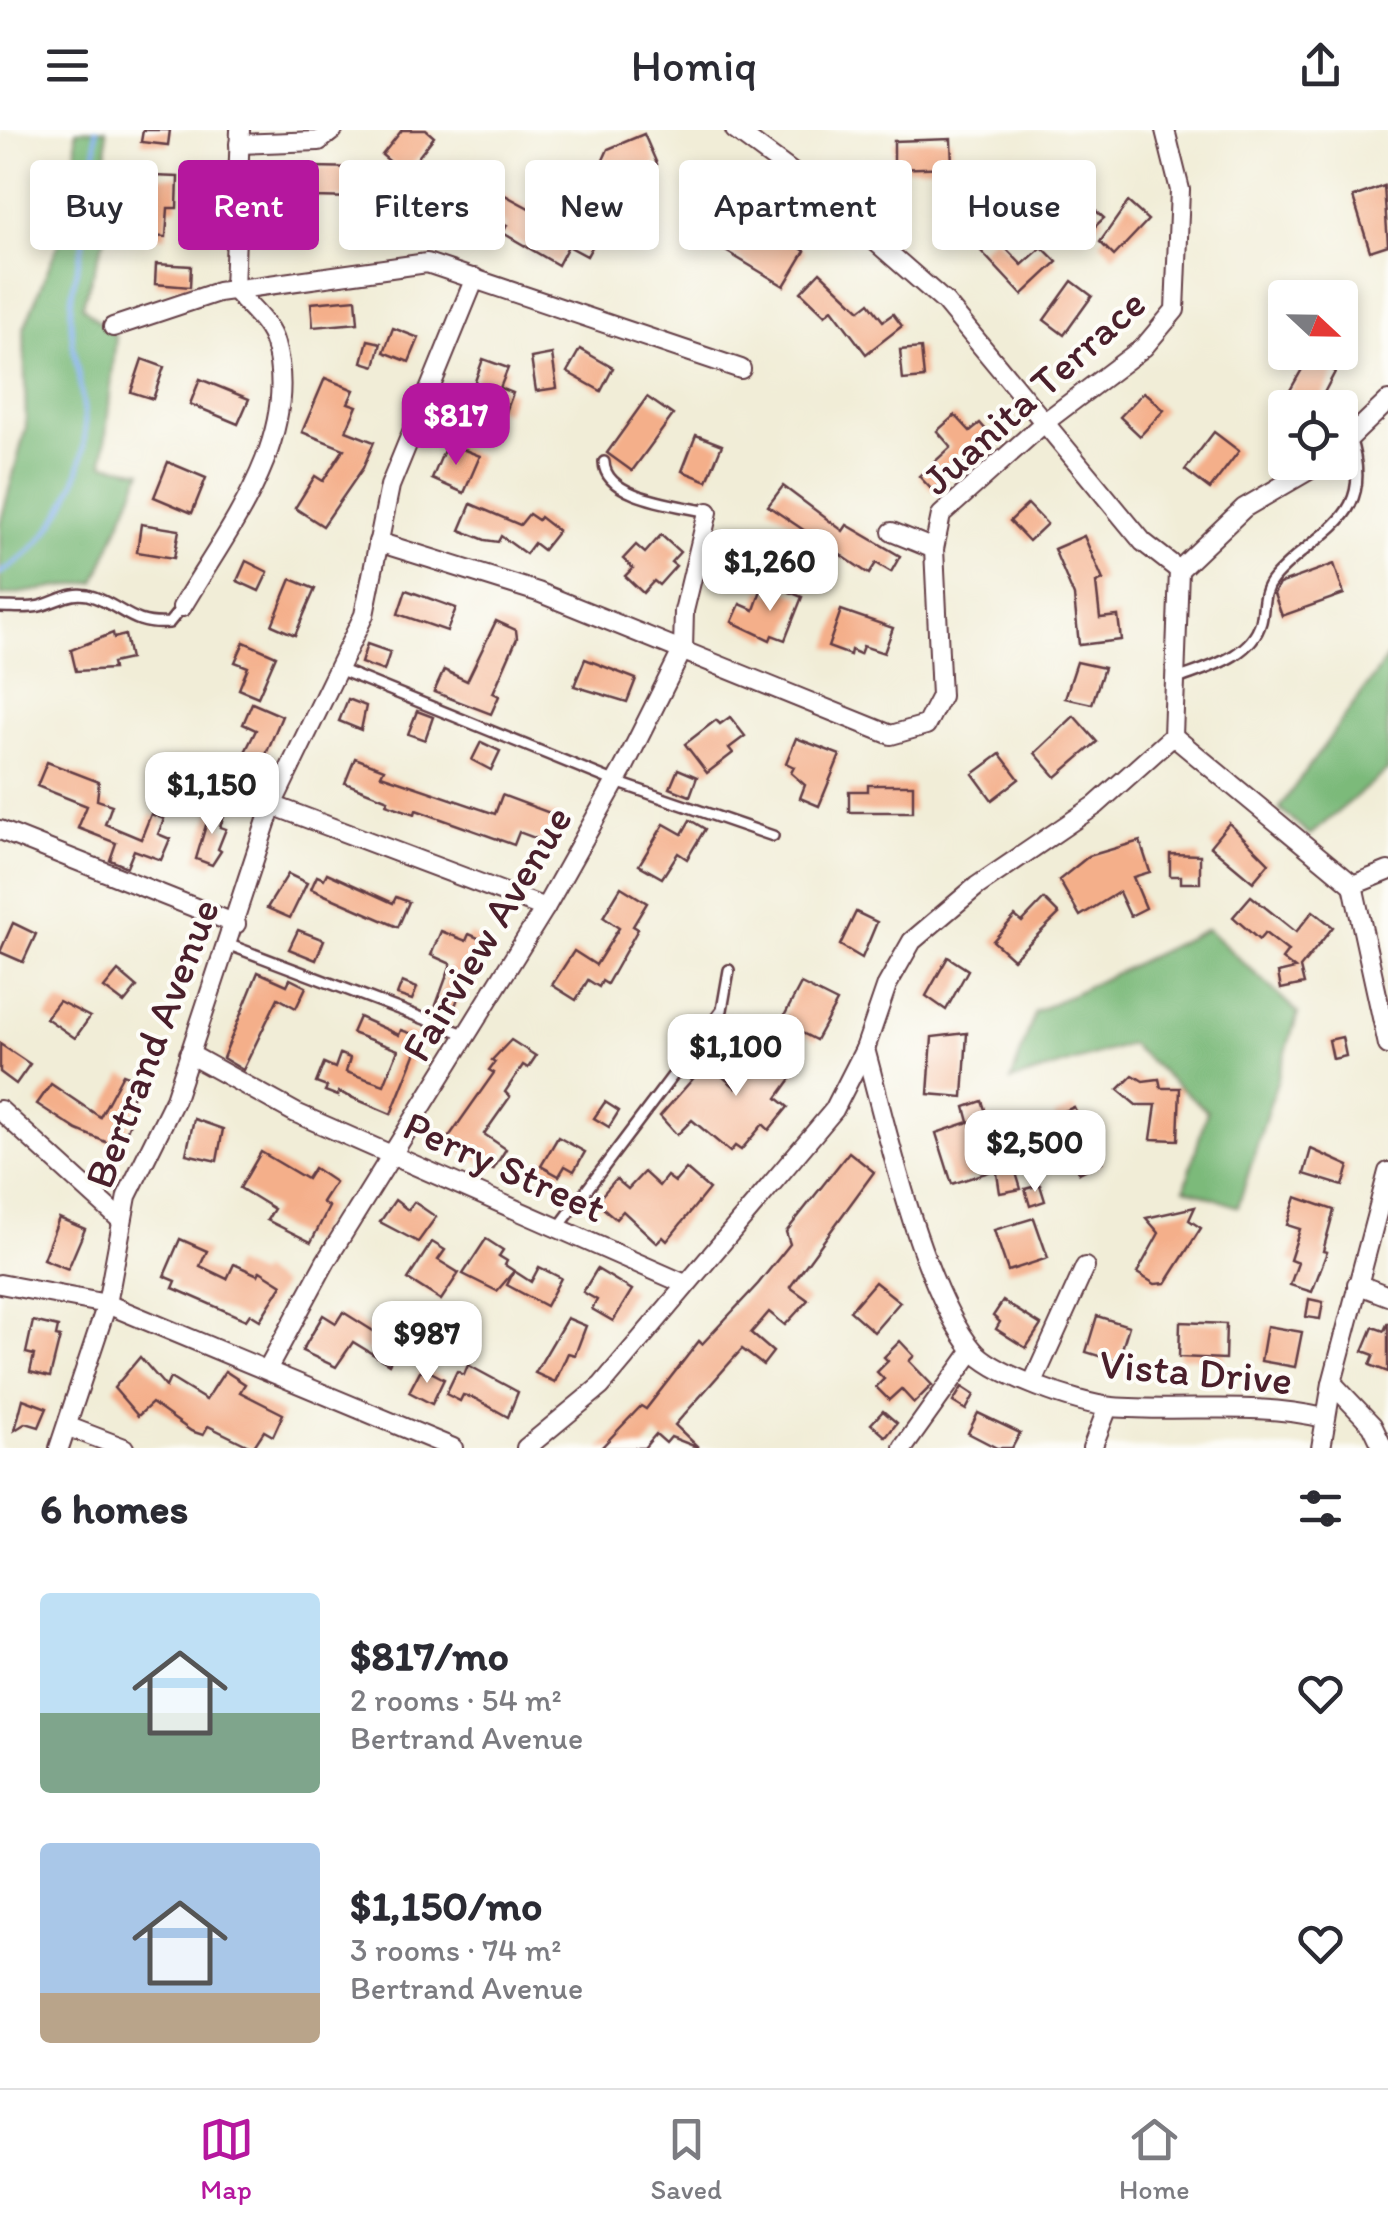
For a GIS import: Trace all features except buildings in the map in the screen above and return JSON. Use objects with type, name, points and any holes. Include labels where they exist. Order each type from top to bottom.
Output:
[{"type":"street","points":[[182,607],[251,487],[274,437],[276,344],[264,320],[234,289],[240,137],[319,141],[334,130]]},
{"type":"street","points":[[735,130],[820,194],[945,302],[1143,542],[1179,570]]},
{"type":"street","name":"Juanita Terrace","points":[[683,649],[891,735],[926,725],[941,696],[934,548],[940,515],[1045,422],[1144,346],[1175,310],[1180,190],[1166,130]]},
{"type":"street","points":[[113,327],[234,289],[427,263],[741,369]]},
{"type":"street","name":"Bertrand Avenue","points":[[60,1448],[108,1304],[127,1196],[174,1099],[236,924],[272,805],[342,670],[364,615],[390,486],[475,278]]},
{"type":"street","points":[[1358,431],[1388,402]]},
{"type":"street","points":[[526,1448],[601,1386],[834,1110],[865,1049],[887,985],[912,941],[977,886],[1096,805],[1173,736],[1179,570],[1244,508],[1292,480]]},
{"type":"street","name":"Fairview Avenue","points":[[268,1368],[326,1261],[545,908],[616,782],[683,649],[684,611],[708,512]]},
{"type":"street","points":[[892,532],[934,548]]},
{"type":"street","points":[[378,542],[538,592],[683,649]]},
{"type":"street","points":[[1173,736],[1354,884],[1388,1045]]},
{"type":"street","points":[[272,805],[545,908]]},
{"type":"street","points":[[0,830],[236,924]]},
{"type":"street","points":[[1354,884],[1387,873]]},
{"type":"street","name":"Vista Drive","points":[[865,1049],[901,1182],[943,1296],[973,1350],[1000,1371],[1108,1407],[1280,1408],[1324,1418]]},
{"type":"street","name":"Perry Street","points":[[189,1054],[296,1113],[685,1284]]},
{"type":"street","points":[[0,1110],[122,1222]]},
{"type":"street","points":[[1321,1448],[1332,1383],[1388,1172]]},
{"type":"street","points":[[1033,1382],[1085,1267]]},
{"type":"street","points":[[0,1284],[108,1304],[453,1448]]},
{"type":"street","points":[[1358,1284],[1388,1296]]},
{"type":"street","points":[[911,1445],[973,1350]]},
{"type":"street","points":[[1332,1383],[1372,1425],[1383,1448]]},
{"type":"street","points":[[1092,1448],[1108,1407]]},
{"type":"street","points":[[69,1427],[124,1448]]},
{"type":"lane","points":[[604,462],[604,473],[612,483],[630,492],[708,512]]},
{"type":"lane","points":[[1175,680],[1234,656],[1251,640],[1261,623],[1263,596],[1273,579],[1323,538],[1344,513],[1356,480]]},
{"type":"lane","points":[[0,607],[41,606],[66,594],[94,596],[127,618],[155,624],[169,623],[182,607]]},
{"type":"lane","points":[[342,670],[616,782],[772,836]]},
{"type":"lane","points":[[228,944],[467,1035]]},
{"type":"lane","points":[[558,1228],[722,1010],[729,970]]},
{"type":"green space","points":[[76,130],[106,130],[107,160],[76,160]]},
{"type":"green space","points":[[56,250],[101,250],[82,306],[116,337],[103,464],[142,471],[95,582],[0,596],[0,524],[26,427],[24,328]]},
{"type":"green space","points":[[1388,657],[1388,770],[1310,835],[1279,808]]},
{"type":"green space","points":[[1207,929],[1298,1013],[1238,1207],[1185,1188],[1207,1111],[1130,1044],[1011,1081],[1035,1012]]},
{"type":"waterway","points":[[0,573],[37,544],[52,525],[75,482],[81,459],[84,411],[71,305],[92,199],[96,130]]}]
